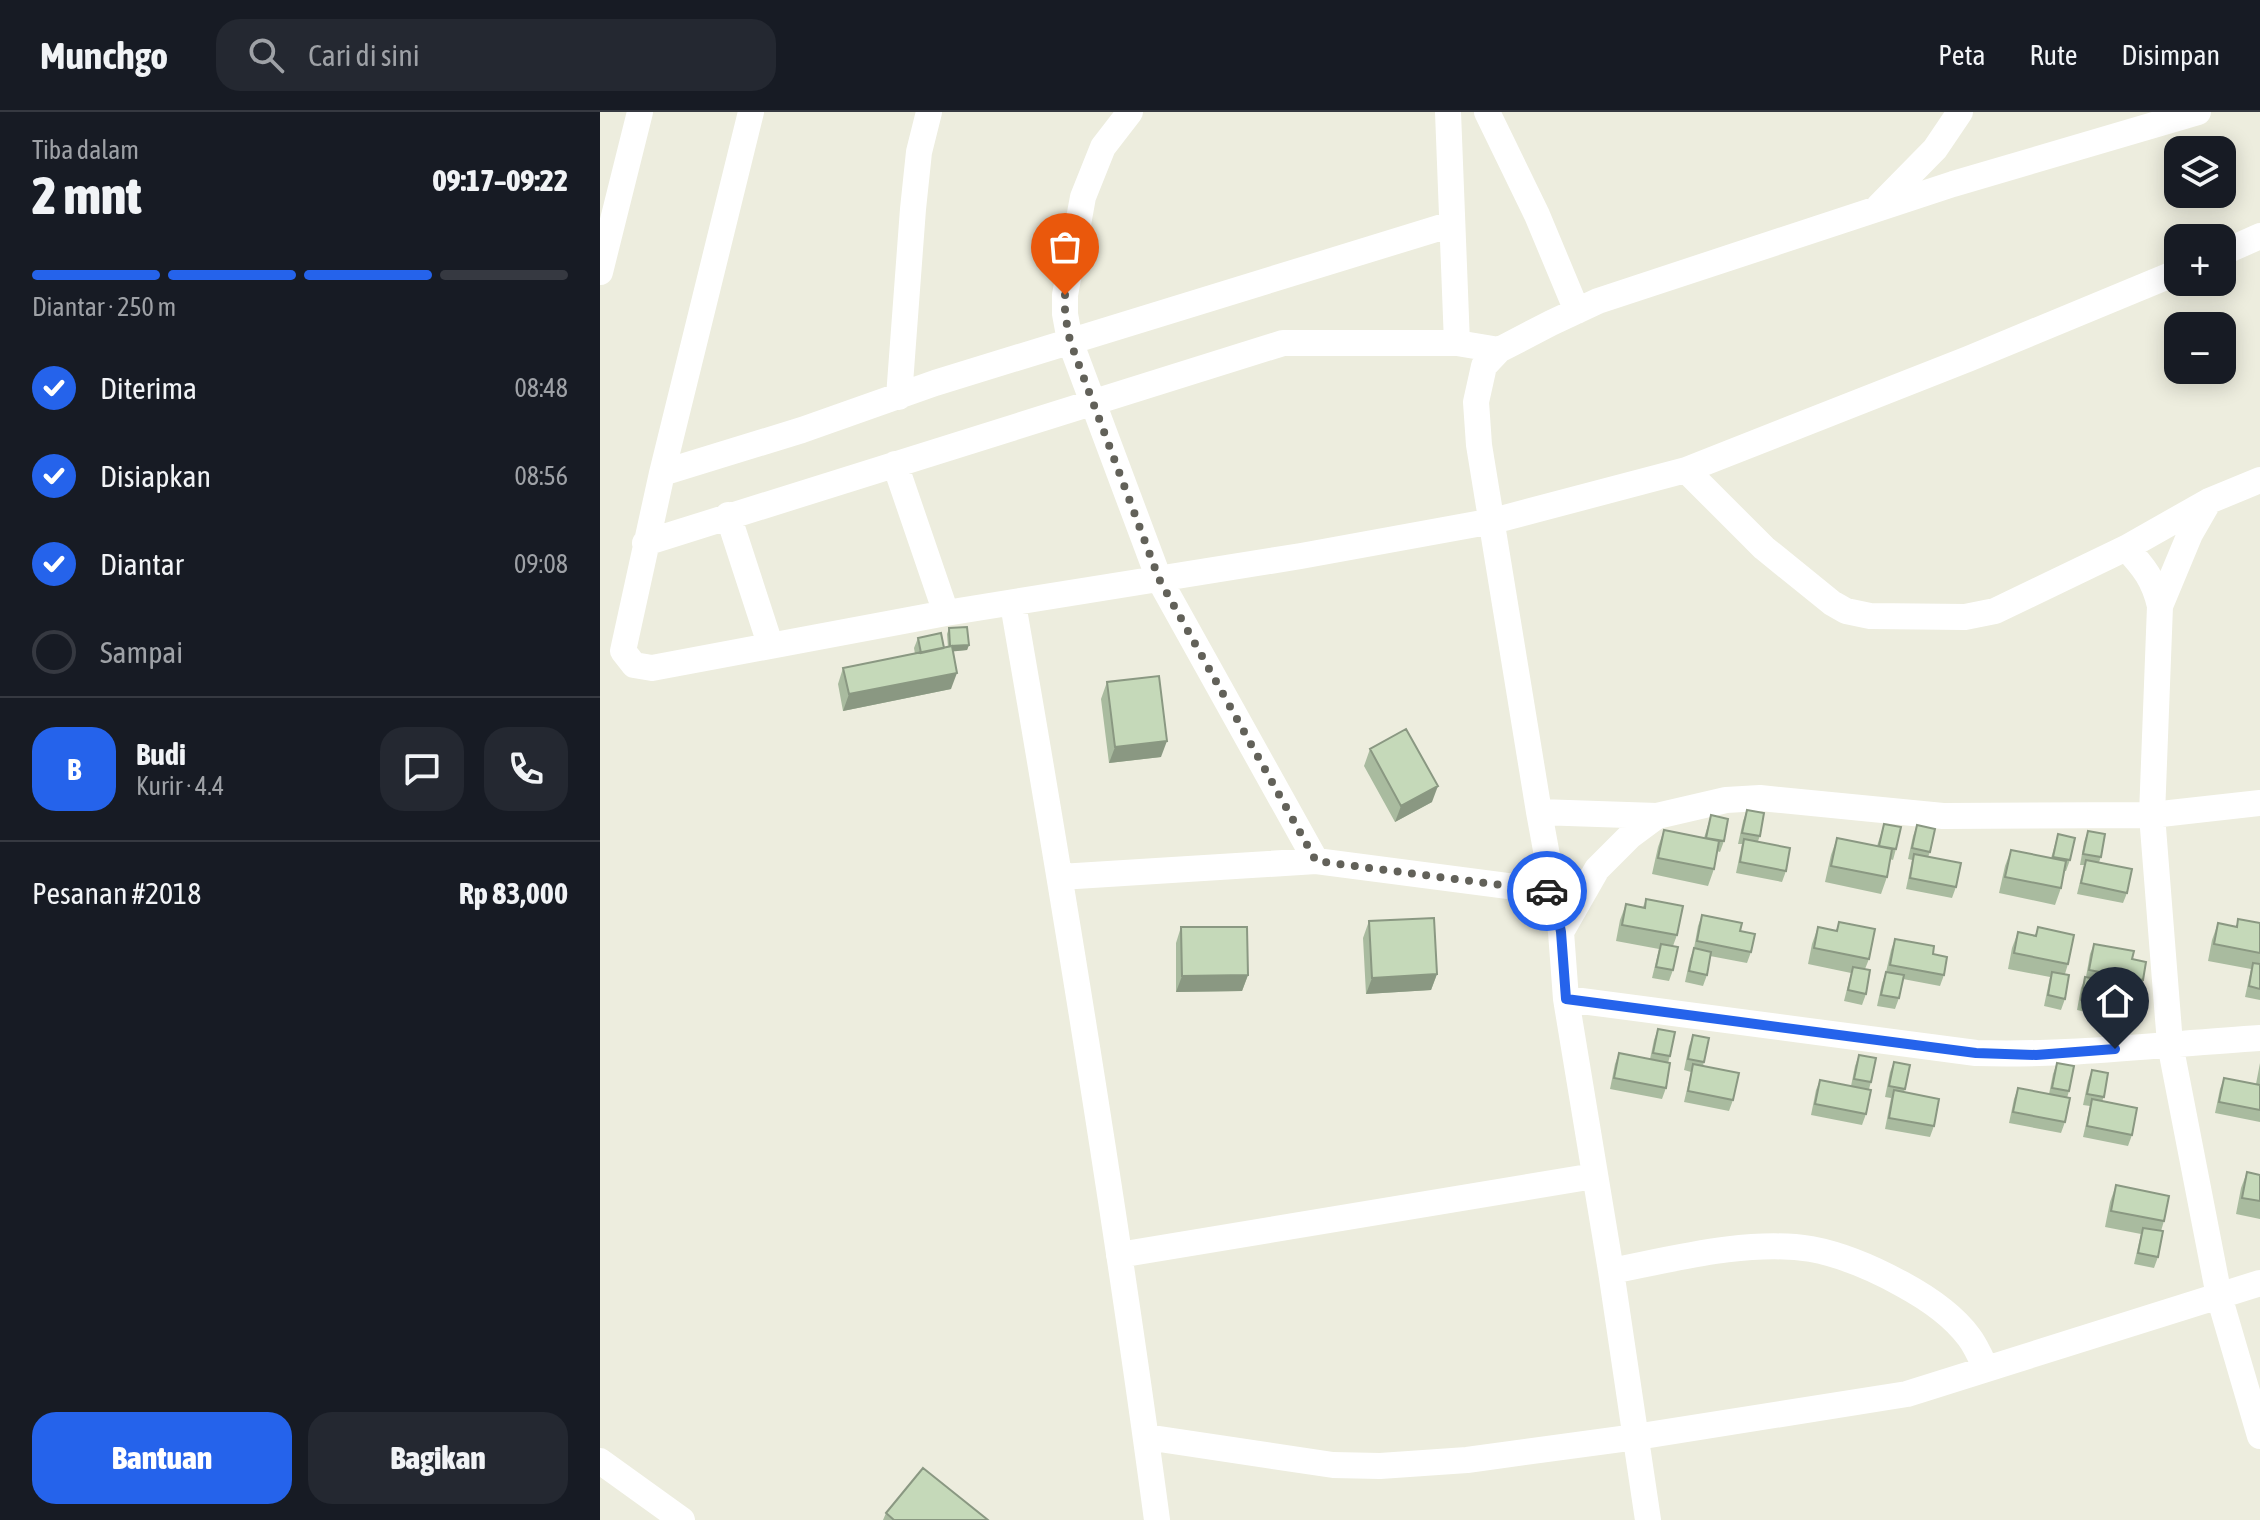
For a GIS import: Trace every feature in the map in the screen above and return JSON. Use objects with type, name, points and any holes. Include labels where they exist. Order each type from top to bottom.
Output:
[{"type":"street","points":[[600,272],[640,112]]},
{"type":"street","points":[[751,112],[645,543],[623,651],[634,665],[652,668],[946,613],[1301,556],[1493,521],[1686,470],[2164,278]]},
{"type":"street","points":[[899,397],[913,209],[919,152],[929,112]]},
{"type":"street","points":[[1130,112],[1103,147],[1083,197],[1065,295],[1070,341],[1159,579],[1316,861]]},
{"type":"street","points":[[1448,112],[1457,343]]},
{"type":"street","points":[[1487,112],[1537,215],[1577,311]]},
{"type":"street","points":[[1875,210],[1935,149],[1960,112]]},
{"type":"street","points":[[1648,1520],[1566,999],[1561,932],[1479,445],[1476,402],[1484,366],[1499,350],[1598,301],[1953,184],[2198,112]]},
{"type":"street","points":[[1935,149],[1953,184]]},
{"type":"street","points":[[662,473],[802,430],[935,383],[1452,224]]},
{"type":"street","points":[[2236,247],[2260,236]]},
{"type":"street","points":[[645,543],[1283,343],[1457,343],[1499,350]]},
{"type":"street","points":[[895,464],[946,613]]},
{"type":"street","points":[[1686,470],[1764,548],[1832,603],[1858,614],[1933,617],[1982,615],[2126,548],[2209,501],[2260,480]]},
{"type":"street","points":[[2160,606],[2190,534],[2209,501]]},
{"type":"street","points":[[728,515],[770,644]]},
{"type":"street","points":[[2126,548],[2146,568],[2155,584],[2160,606],[2152,815],[2170,1044],[2219,1296],[2254,1395],[2260,1436]]},
{"type":"street","points":[[1013,604],[1060,877],[1157,1520]]},
{"type":"street","points":[[1539,812],[1657,816],[1726,800],[1760,798],[1943,816],[2152,815],[2260,803]]},
{"type":"street","points":[[1561,932],[1597,869],[1613,850],[1657,816]]},
{"type":"street","points":[[1060,877],[1316,861],[1553,892]]},
{"type":"street","points":[[1566,999],[1976,1053],[2049,1054],[2260,1038]]},
{"type":"street","points":[[1119,1255],[1594,1176]]},
{"type":"street","points":[[1611,1271],[1696,1254],[1756,1248],[1809,1249],[1849,1259],[1917,1293],[1948,1315],[1970,1337],[1986,1369]]},
{"type":"street","points":[[1146,1437],[1333,1465],[1380,1466],[1423,1465],[1636,1437],[1907,1394],[2260,1283]]},
{"type":"street","points":[[600,1461],[682,1520]]},
{"type":"building","points":[[967,627],[969,645],[950,646],[949,628]]},
{"type":"building","points":[[941,633],[944,648],[921,653],[918,638]]},
{"type":"building","points":[[952,646],[957,673],[849,694],[843,668]]},
{"type":"building","points":[[1159,676],[1167,741],[1115,747],[1107,682]]},
{"type":"building","points":[[1406,729],[1438,786],[1401,806],[1370,749]]},
{"type":"building","points":[[1747,810],[1764,813],[1760,836],[1742,833]]},
{"type":"building","points":[[1711,815],[1728,819],[1724,841],[1706,838]]},
{"type":"building","points":[[1884,824],[1901,827],[1896,849],[1879,846]]},
{"type":"building","points":[[1917,825],[1935,829],[1930,852],[1912,848]]},
{"type":"building","points":[[1664,830],[1719,841],[1714,869],[1658,858]]},
{"type":"building","points":[[2088,831],[2105,834],[2101,857],[2083,854]]},
{"type":"building","points":[[2058,834],[2075,838],[2070,860],[2053,857]]},
{"type":"building","points":[[1837,838],[1892,849],[1887,877],[1831,866]]},
{"type":"building","points":[[1744,839],[1790,848],[1786,871],[1740,862]]},
{"type":"building","points":[[2011,850],[2066,861],[2061,888],[2005,877]]},
{"type":"building","points":[[1914,854],[1961,863],[1956,887],[1910,878]]},
{"type":"building","points":[[2086,860],[2132,869],[2127,893],[2081,883]]},
{"type":"building","points":[[1646,899],[1683,906],[1677,935],[1622,925],[1626,904],[1645,908]]},
{"type":"building","points":[[1702,915],[1742,923],[1740,931],[1755,934],[1751,952],[1697,941]]},
{"type":"building","points":[[1434,918],[1437,974],[1372,978],[1369,921]]},
{"type":"building","points":[[2238,919],[2260,923],[2260,953],[2214,944],[2218,923],[2237,927]]},
{"type":"building","points":[[1839,922],[1875,929],[1869,959],[1814,948],[1818,927],[1837,931]]},
{"type":"building","points":[[1181,927],[1247,927],[1248,975],[1182,976]]},
{"type":"building","points":[[2038,927],[2074,935],[2068,964],[2014,953],[2018,932],[2036,936]]},
{"type":"building","points":[[1895,939],[1934,946],[1933,954],[1947,957],[1944,975],[1890,965]]},
{"type":"building","points":[[1661,944],[1678,947],[1673,970],[1656,967]]},
{"type":"building","points":[[2094,944],[2134,951],[2132,959],[2146,962],[2143,980],[2089,970]]},
{"type":"building","points":[[1694,948],[1711,952],[1707,975],[1689,971]]},
{"type":"building","points":[[2253,963],[2260,964],[2260,989],[2249,986]]},
{"type":"building","points":[[1853,967],[1870,970],[1866,994],[1848,990]]},
{"type":"building","points":[[1886,972],[1904,975],[1899,998],[1881,995]]},
{"type":"building","points":[[2052,972],[2069,975],[2065,999],[2048,995]]},
{"type":"building","points":[[2085,977],[2103,980],[2098,1003],[2081,1000]]},
{"type":"building","points":[[1658,1029],[1675,1032],[1670,1056],[1653,1053]]},
{"type":"building","points":[[1693,1035],[1709,1038],[1704,1062],[1688,1059]]},
{"type":"building","points":[[1619,1053],[1670,1063],[1666,1088],[1614,1078]]},
{"type":"building","points":[[1859,1055],[1876,1058],[1871,1082],[1854,1079]]},
{"type":"building","points":[[1894,1062],[1910,1065],[1905,1089],[1889,1086]]},
{"type":"building","points":[[2057,1063],[2074,1066],[2069,1091],[2052,1088]]},
{"type":"building","points":[[1693,1064],[1739,1073],[1733,1100],[1688,1091]]},
{"type":"building","points":[[2092,1070],[2108,1073],[2104,1097],[2087,1094]]},
{"type":"building","points":[[2224,1078],[2260,1085],[2260,1110],[2219,1102]]},
{"type":"building","points":[[1820,1080],[1871,1090],[1866,1114],[1815,1104]]},
{"type":"building","points":[[2018,1088],[2070,1098],[2065,1122],[2013,1112]]},
{"type":"building","points":[[1894,1090],[1939,1099],[1934,1126],[1889,1118]]},
{"type":"building","points":[[2092,1099],[2137,1108],[2132,1135],[2087,1126]]},
{"type":"building","points":[[2247,1172],[2260,1175],[2260,1201],[2242,1198]]},
{"type":"building","points":[[2116,1185],[2169,1196],[2164,1221],[2111,1211]]},
{"type":"building","points":[[2143,1228],[2163,1231],[2158,1257],[2138,1253]]},
{"type":"building","points":[[923,1468],[988,1520],[894,1520],[886,1513]]},
{"type":"way so far","points":[[1065,295],[1070,341],[1159,579],[1316,861],[1547,891]]},
{"type":"route","points":[[1547,891],[1553,892],[1561,932],[1566,999],[1976,1053],[2036,1055],[2115,1049]]}]
